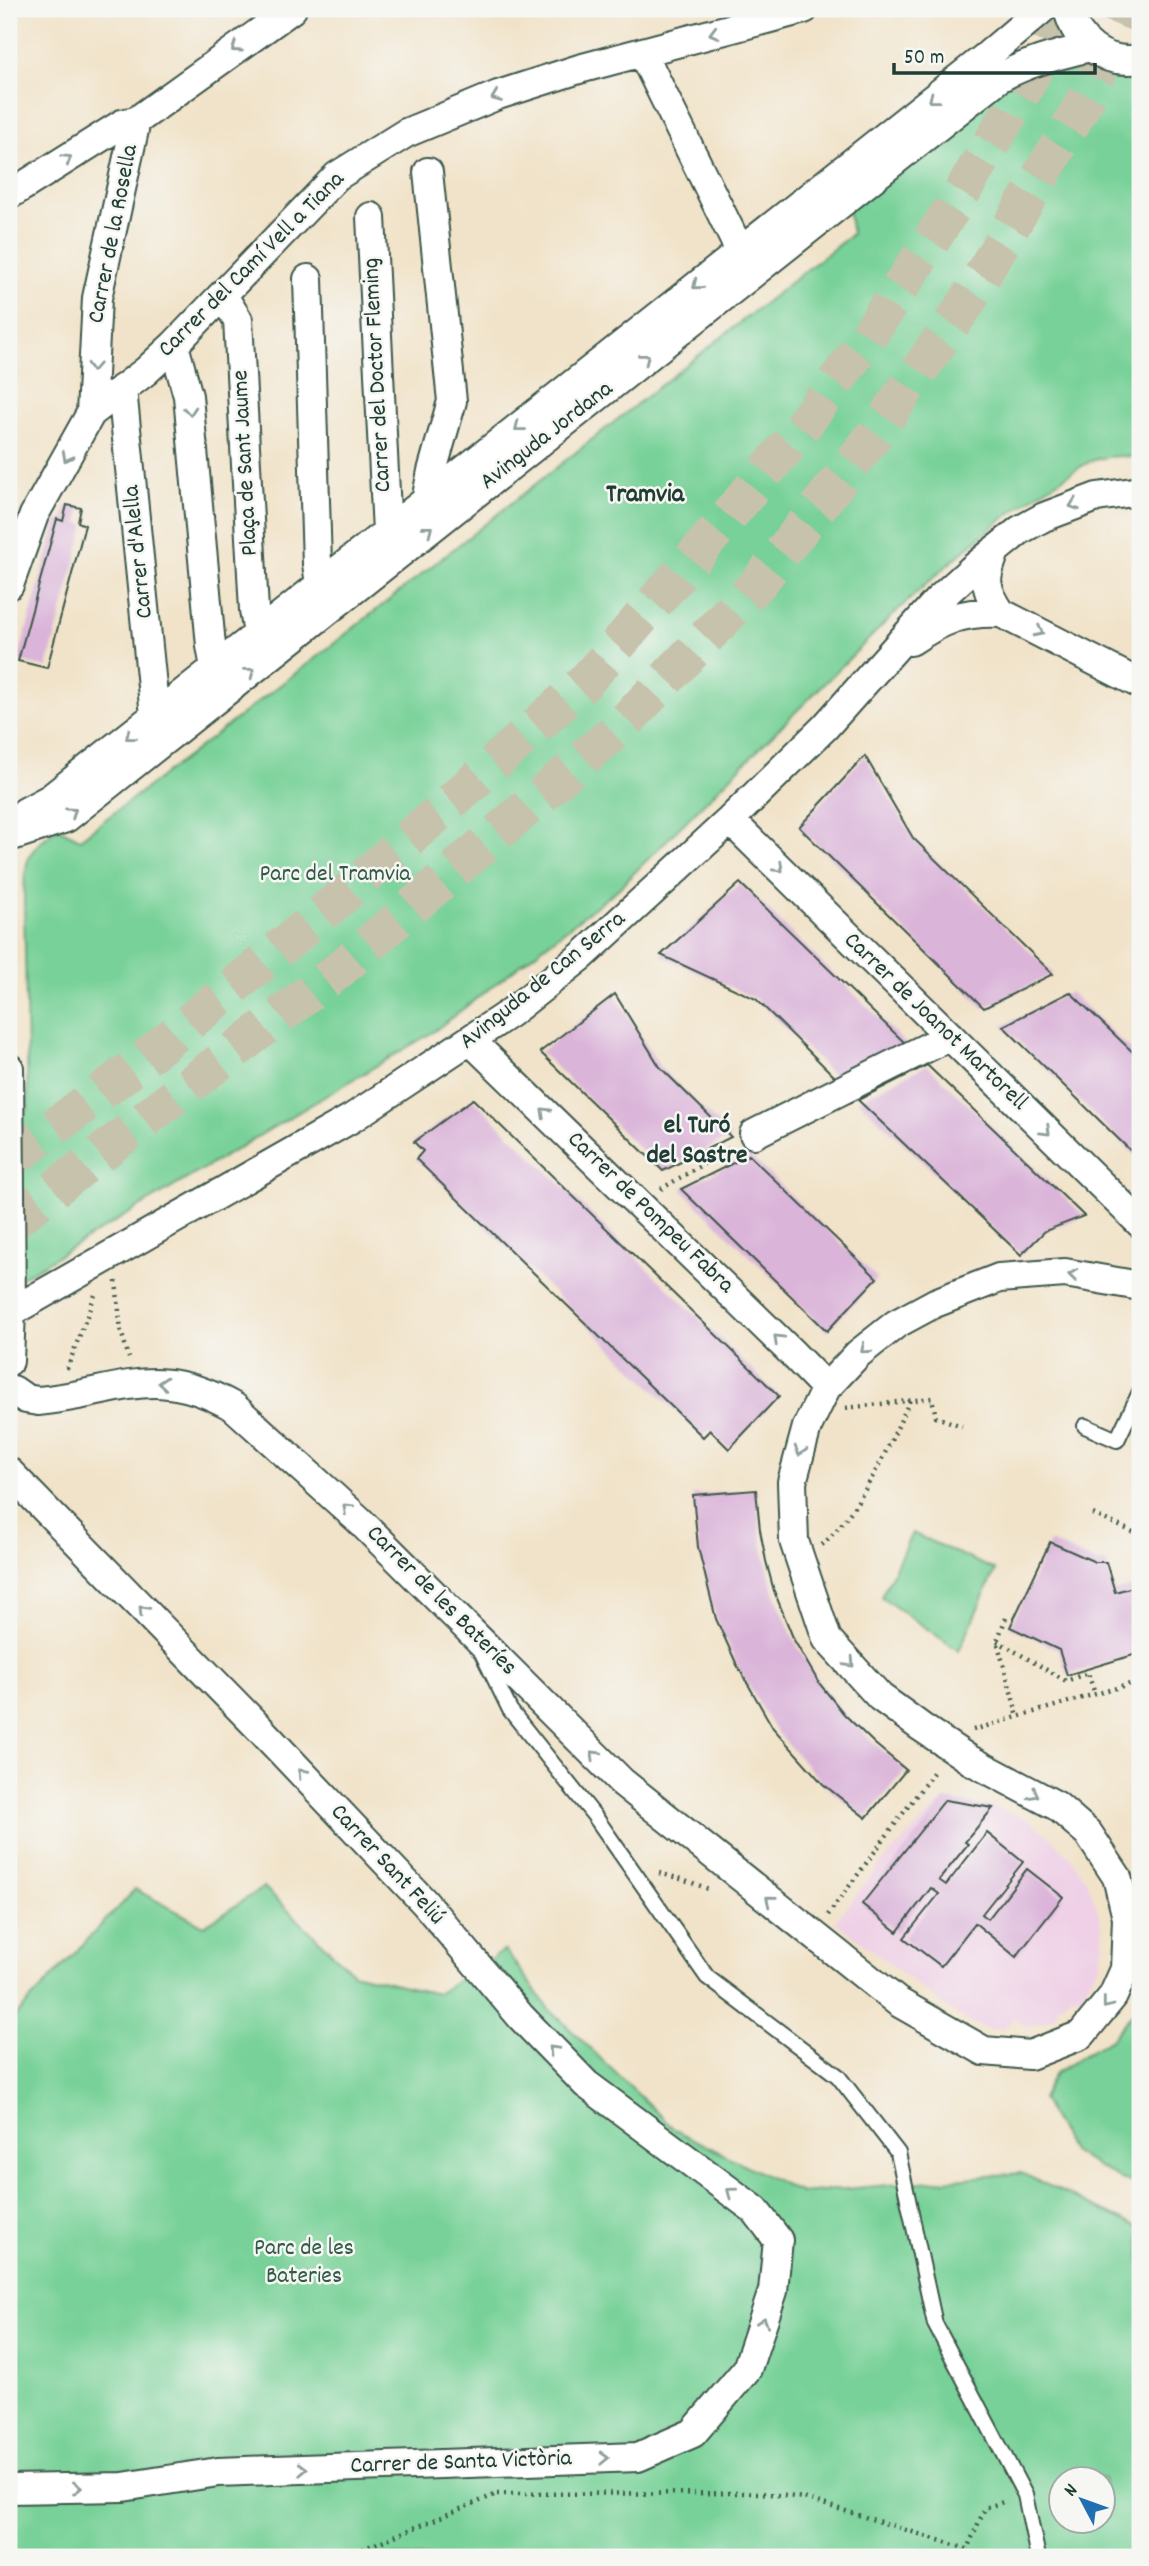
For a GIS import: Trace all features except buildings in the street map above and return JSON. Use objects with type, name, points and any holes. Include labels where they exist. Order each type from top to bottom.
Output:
[{"type":"street","name":"Carrer de la Rosella","points":[[91,413],[97,298],[135,121],[292,9]]},
{"type":"street","name":"Carrer del Camí Vell a Tiana","points":[[9,585],[34,515],[91,413],[146,371],[174,345],[337,176],[406,133],[498,95],[579,69],[804,9]]},
{"type":"street","name":"Avinguda Jordana","points":[[9,835],[24,812],[51,798],[155,716],[988,55],[1042,9]]},
{"type":"street","points":[[1068,9],[1078,34],[1090,47],[1116,60],[1140,59]]},
{"type":"street","name":"Avinguda Jordana","points":[[9,835],[66,818],[999,78],[1023,64],[1090,47]]},
{"type":"street","points":[[642,52],[740,251]]},
{"type":"street","points":[[9,195],[122,124],[135,121]]},
{"type":"street","points":[[426,501],[452,401],[428,172]]},
{"type":"street","name":"Carrer del Doctor Fleming","points":[[371,217],[387,532]]},
{"type":"street","points":[[308,279],[317,564],[320,584]]},
{"type":"street","name":"Plaça de Sant Jaume","points":[[223,296],[238,320],[254,610],[258,634]]},
{"type":"street","name":"Plaça de Sant Jaume","points":[[174,345],[188,396],[215,667]]},
{"type":"street","name":"Carrer d'Alella","points":[[122,389],[155,716]]},
{"type":"street","name":"Avinguda de Can Serra","points":[[10,1312],[342,1124],[471,1041],[582,956],[730,820],[825,727],[937,601],[996,549],[1020,530],[1071,505],[1097,497],[1140,491]]},
{"type":"street","points":[[996,549],[987,572],[986,583],[991,598],[1001,613]]},
{"type":"street","points":[[888,656],[934,626],[957,615],[1001,613],[1140,684]]},
{"type":"street","name":"Carrer de Joanot Martorell","points":[[730,820],[1140,1223]]},
{"type":"street","points":[[754,1134],[950,1036]]},
{"type":"street","name":"Carrer de Pompeu Fabra","points":[[471,1041],[792,1352],[820,1400]]},
{"type":"street","points":[[9,1068],[9,1361]]},
{"type":"street","points":[[820,1400],[858,1354],[896,1324],[935,1303],[999,1278],[1065,1273],[1140,1286]]},
{"type":"street","name":"Carrer de les Bateríes","points":[[10,1394],[37,1401],[136,1383],[157,1382],[211,1393],[234,1406],[359,1520],[622,1782],[898,2002],[984,2051],[1030,2055],[1081,2035],[1113,1996],[1125,1969],[1127,1918],[1116,1877],[1088,1833],[1057,1806],[970,1760],[921,1727],[880,1696],[827,1639],[793,1541],[792,1482],[807,1427],[820,1400]]},
{"type":"street","name":"Carrer Sant Feliú","points":[[9,1472],[262,1731],[424,1902],[521,2017],[586,2084],[755,2210],[778,2240]]},
{"type":"street","name":"Carrer de Santa Victòria","points":[[9,2489],[123,2487],[218,2472],[638,2457],[693,2433],[747,2369],[773,2291],[778,2240]]},
{"type":"lane","points":[[1085,1426],[1117,1440],[1137,1389]]},
{"type":"lane","points":[[470,1629],[510,1710],[596,1818],[707,1977],[838,2076],[898,2153],[935,2324],[1025,2495],[1038,2557]]},
{"type":"path","points":[[639,1202],[754,1134]]},
{"type":"path","points":[[107,1256],[116,1282],[121,1331],[136,1383]]},
{"type":"path","points":[[65,1397],[63,1380],[95,1298],[93,1289],[75,1300],[66,1281]]},
{"type":"path","points":[[820,1400],[932,1398],[936,1417],[962,1426]]},
{"type":"path","points":[[800,1563],[830,1537],[855,1504],[883,1459],[910,1400]]},
{"type":"path","points":[[1093,1514],[1140,1535]]},
{"type":"path","points":[[1006,1618],[998,1641],[1018,1717]]},
{"type":"path","points":[[998,1641],[1066,1681],[1088,1673],[1095,1694]]},
{"type":"path","points":[[961,1733],[1140,1681]]},
{"type":"path","points":[[829,1913],[928,1779]]},
{"type":"path","points":[[497,2494],[523,2461]]},
{"type":"path","points":[[343,2557],[497,2494],[761,2493],[804,2498],[967,2549],[985,2508],[1025,2495]]},
{"type":"shaded area","points":[[943,1800],[997,1808],[1027,1819],[1069,1855],[1087,1881],[1100,1916],[1104,1944],[1099,1965],[1081,1997],[1071,1995],[1058,2007],[1056,2017],[1026,2027],[1015,2017],[1003,2030],[983,2028],[959,2017],[835,1922],[879,1866]]},
{"type":"green space","name":"Parc del Tramvia","points":[[1078,62],[1126,72],[1140,71],[1140,458],[1114,456],[1087,463],[1038,494],[976,540],[899,609],[617,890],[433,1032],[9,1285],[9,1124],[28,1109],[24,884],[29,857],[39,843],[58,828],[80,839],[327,649],[852,234],[846,199],[1005,85]]},
{"type":"green space","points":[[912,1533],[995,1570],[959,1651],[881,1597]]},
{"type":"green space","name":"Parc de les Bateries","points":[[264,1887],[353,1973],[437,1994],[505,1950],[549,2009],[675,2130],[801,2193],[1021,2173],[1140,2228],[1140,2557],[9,2557],[9,2023],[135,1889],[204,1926]]},
{"type":"green space","points":[[1140,2004],[1140,2185],[1118,2178],[1071,2151],[1042,2099],[1055,2073],[1112,2038]]},
{"type":"tunnel","points":[[9,1161],[133,1068],[311,923],[584,683],[790,443],[859,350],[953,207],[1024,89],[1064,9]]},
{"type":"tunnel","points":[[9,1224],[339,970],[621,726],[760,581],[869,442],[965,305],[1087,97],[1123,9]]},
{"type":"district","name":"Tramvia","points":[[645,495]]},
{"type":"district","name":"el Turó del Sastre","points":[[697,1141]]}]
